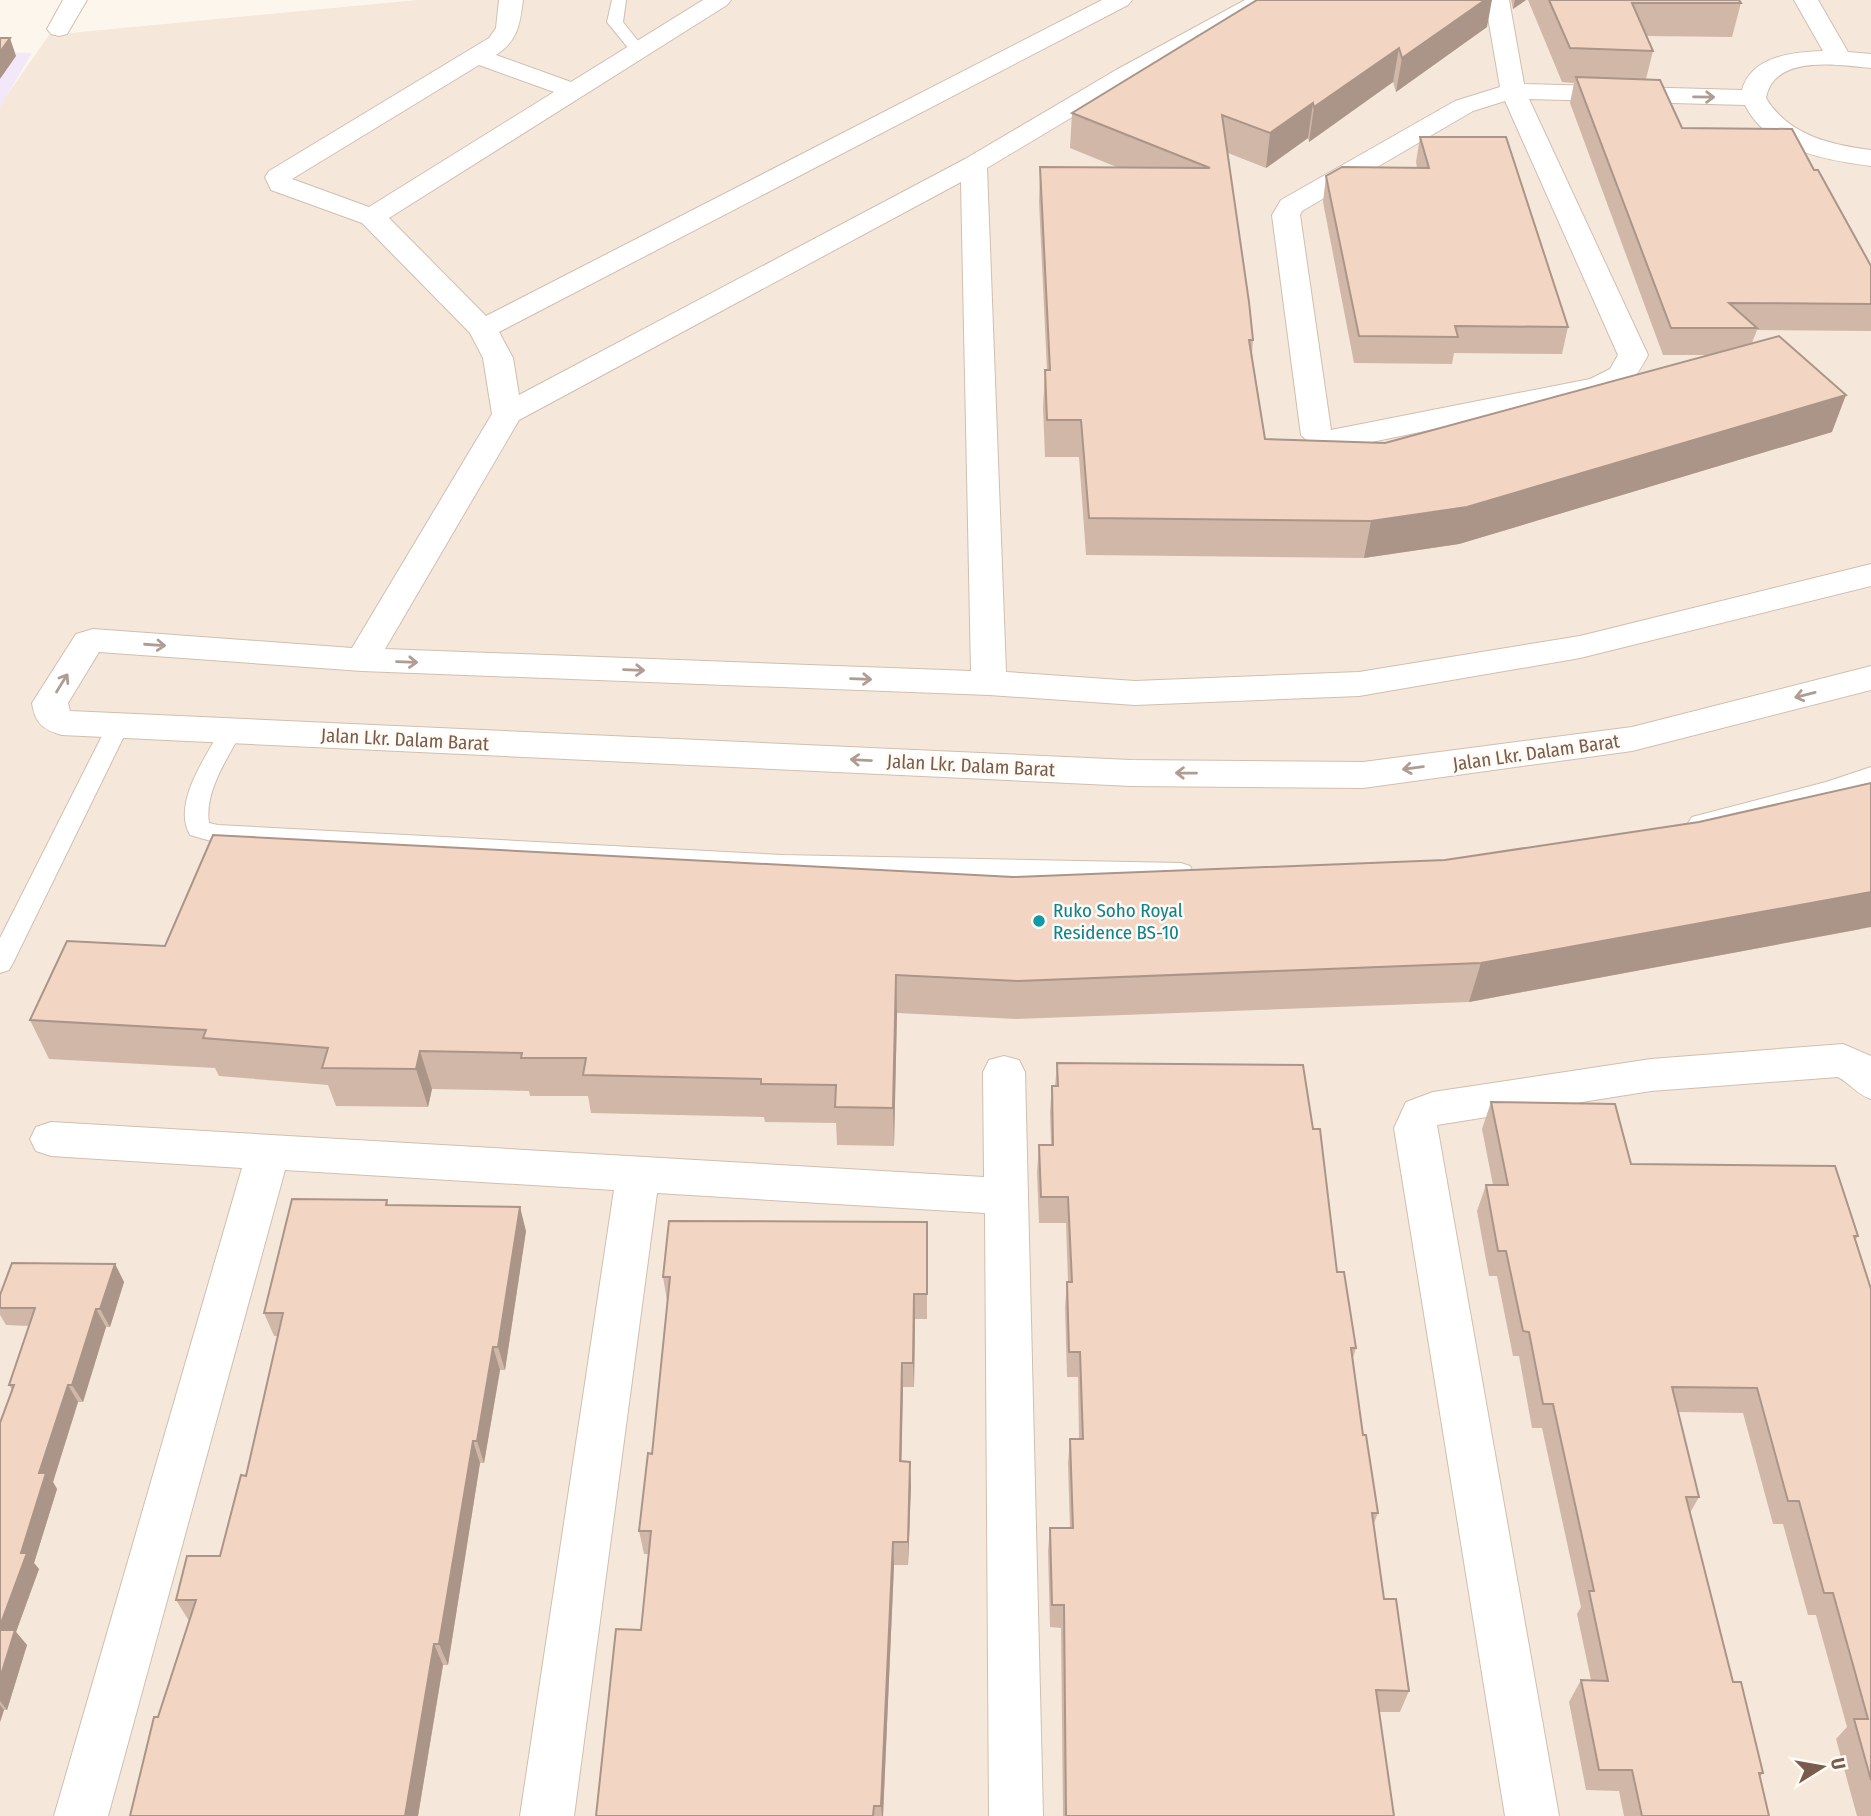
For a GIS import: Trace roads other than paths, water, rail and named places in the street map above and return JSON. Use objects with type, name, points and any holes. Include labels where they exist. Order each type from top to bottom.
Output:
[{"type":"street","points":[[59,29],[75,0]]},
{"type":"street","points":[[506,414],[498,358],[483,329],[372,216],[280,184],[278,177],[499,43],[509,28],[512,0]]},
{"type":"street","points":[[372,216],[719,0]]},
{"type":"street","points":[[483,329],[1121,0]]},
{"type":"street","points":[[1263,0],[1125,75],[974,165],[506,414],[362,660],[989,683],[1135,693],[1359,684],[1580,648],[1871,575]]},
{"type":"street","points":[[1497,0],[1513,91],[1538,118],[1633,355],[1622,375],[1586,388],[1338,440],[1324,439],[1316,435],[1286,215],[1291,206],[1464,106],[1513,91],[1759,108],[1797,140],[1843,155],[1871,158]]},
{"type":"street","points":[[1806,0],[1839,58]]},
{"type":"street","points":[[477,56],[574,91]]},
{"type":"street","points":[[1759,108],[1757,81],[1774,68],[1802,59],[1871,61]]},
{"type":"street","points":[[1464,106],[1538,118]]},
{"type":"street","points":[[1619,118],[1759,108]]},
{"type":"street","points":[[974,165],[989,683]]},
{"type":"street","name":"Jalan Lkr. Dalam Barat","points":[[362,660],[88,642],[50,703],[52,716],[62,723],[118,726],[1131,773],[1363,775],[1632,739],[1871,678]]},
{"type":"street","points":[[1532,1816],[1415,1128],[1421,1114],[1433,1109],[1651,1075],[1843,1060],[1862,1070],[1871,1083]]},
{"type":"street","points":[[1004,1072],[1016,1816]]},
{"type":"street","points":[[51,1139],[1006,1196]]},
{"type":"street","points":[[81,1816],[268,1153]]},
{"type":"street","points":[[547,1816],[638,1174]]},
{"type":"lane","points":[[620,0],[615,22],[638,51]]},
{"type":"lane","points":[[0,963],[118,726]]},
{"type":"lane","points":[[231,731],[205,783],[195,817],[198,829],[218,834],[782,863],[1198,873]]},
{"type":"lane","points":[[1684,827],[1830,789],[1871,775]]},
{"type":"place","name":"Ruko Soho Royal Residence BS-10","points":[[1039,921]]}]
